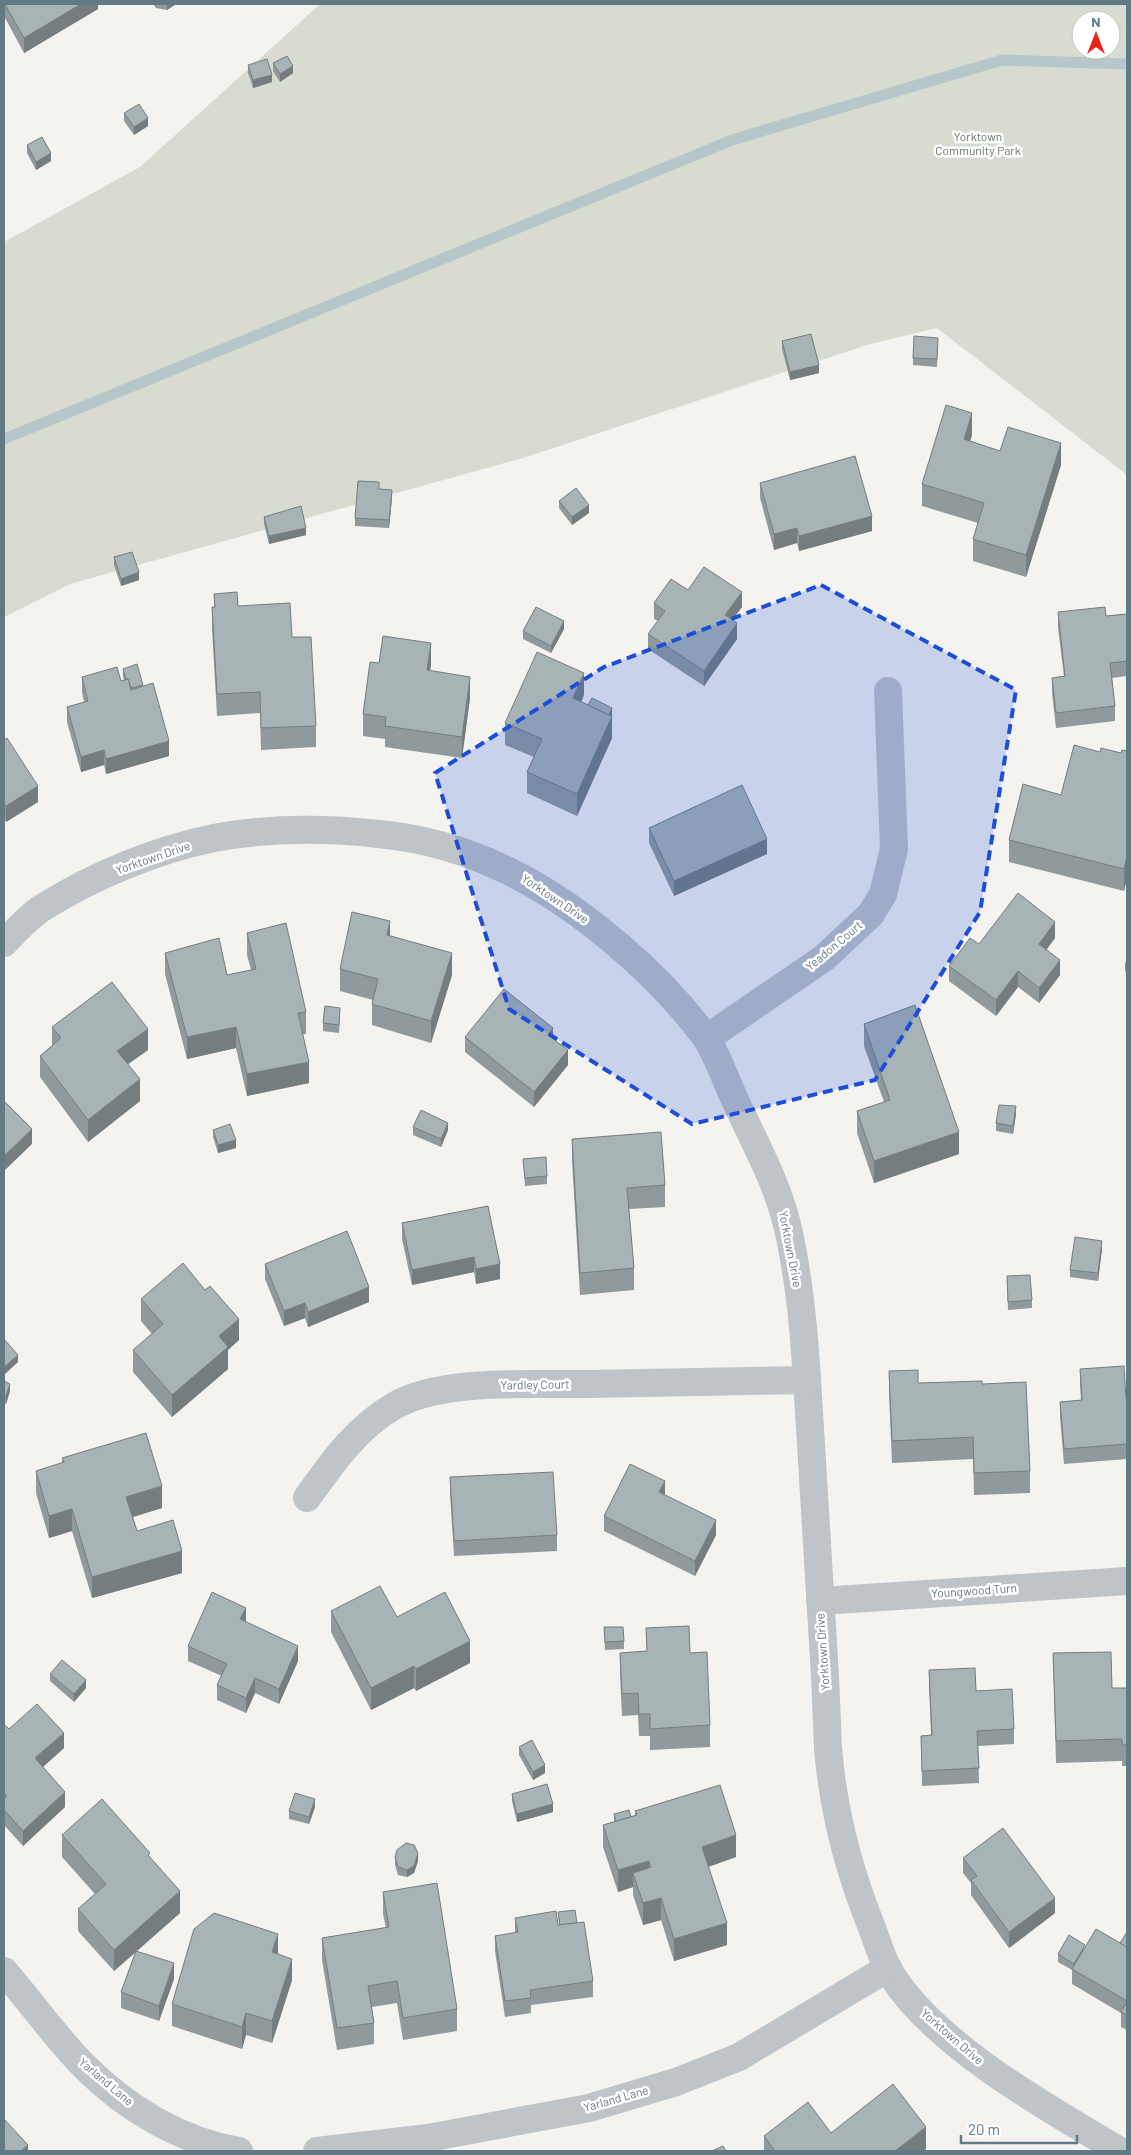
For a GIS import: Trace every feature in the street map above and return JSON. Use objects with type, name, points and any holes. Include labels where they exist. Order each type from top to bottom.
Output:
[{"type":"street","name":"Yeadon Court","points":[[707,1038],[824,958],[871,914],[883,894],[890,872],[895,839],[888,691]]},
{"type":"street","name":"Yorktown Drive","points":[[4,943],[38,910],[90,883],[129,865],[213,838],[259,832],[374,833],[416,838],[464,852],[518,874],[565,902],[640,964],[707,1038],[778,1194],[789,1234],[801,1306],[807,1380],[828,1752],[839,1822],[864,1908],[888,1968],[922,2011],[963,2048],[1009,2083],[1120,2151]]},
{"type":"street","name":"Yardley Court","points":[[307,1498],[338,1454],[376,1417],[410,1399],[442,1389],[502,1386],[807,1380]]},
{"type":"street","name":"Youngwood Turn","points":[[820,1602],[1127,1581]]},
{"type":"street","name":"Yarland Lane","points":[[317,2151],[428,2138],[579,2110],[676,2082],[739,2057],[888,1968]]},
{"type":"street","name":"Yarland Lane","points":[[4,1971],[84,2066],[122,2099],[156,2120],[199,2142],[239,2151]]},
{"type":"highlighted area","points":[[821,585],[1016,690],[980,912],[875,1080],[692,1124],[509,1009],[435,773],[604,667]]},
{"type":"green space","name":"Yorktown Community Park","points":[[320,4],[1127,4],[1127,475],[937,328],[870,344],[526,457],[70,584],[4,617],[4,242],[140,167]]},
{"type":"building","points":[[5,4],[81,4],[24,38]]},
{"type":"building","points":[[287,56],[293,66],[280,74],[273,63]]},
{"type":"building","points":[[267,59],[272,75],[253,80],[248,65]]},
{"type":"building","points":[[139,104],[148,118],[134,127],[124,113]]},
{"type":"building","points":[[42,137],[51,153],[36,162],[27,145]]},
{"type":"building","points":[[811,334],[819,365],[790,372],[782,341]]},
{"type":"building","points":[[914,336],[938,338],[937,359],[913,358]]},
{"type":"building","points":[[946,405],[972,413],[964,439],[1000,451],[1008,427],[1061,443],[1026,555],[973,539],[984,503],[922,484]]},
{"type":"building","points":[[855,456],[872,516],[799,536],[797,528],[774,534],[760,483]]},
{"type":"building","points":[[358,481],[379,482],[379,489],[392,490],[389,520],[355,518]]},
{"type":"building","points":[[576,488],[589,505],[572,517],[559,501]]},
{"type":"building","points":[[301,506],[306,528],[269,536],[264,517]]},
{"type":"building","points":[[132,552],[139,572],[121,579],[114,557]]},
{"type":"building","points":[[704,567],[742,592],[725,615],[737,623],[704,671],[648,634],[665,611],[654,603],[671,579],[688,590]]},
{"type":"building","points":[[237,592],[238,606],[290,603],[292,637],[311,637],[316,726],[261,728],[260,692],[217,694],[212,607],[215,607],[214,594]]},
{"type":"building","points":[[536,607],[564,621],[551,646],[523,631]]},
{"type":"building","points":[[1105,607],[1106,616],[1127,614],[1127,661],[1110,663],[1115,706],[1056,713],[1052,678],[1065,676],[1058,612]]},
{"type":"building","points":[[383,636],[431,643],[427,670],[470,677],[462,737],[385,726],[386,717],[363,714],[370,662],[379,663]]},
{"type":"building","points":[[537,652],[584,673],[573,698],[612,716],[577,794],[527,772],[542,739],[505,723]]},
{"type":"building","points":[[137,664],[143,685],[131,688],[123,669]]},
{"type":"building","points":[[117,667],[121,681],[128,679],[131,690],[153,683],[169,741],[106,759],[104,750],[81,757],[67,707],[88,701],[82,677]]},
{"type":"building","points":[[592,698],[612,708],[609,715],[588,705]]},
{"type":"building","points":[[7,738],[38,786],[6,806],[4,803],[4,740]]},
{"type":"building","points":[[1074,745],[1100,752],[1101,748],[1121,753],[1122,750],[1127,751],[1127,856],[1124,869],[1009,840],[1023,784],[1061,795]]},
{"type":"building","points":[[742,785],[767,839],[674,881],[649,828]]},
{"type":"building","points":[[1018,893],[1055,922],[1039,944],[1060,960],[1039,988],[1018,971],[996,1000],[949,966],[970,938],[979,944]]},
{"type":"building","points":[[352,912],[390,921],[387,935],[452,953],[431,1021],[372,1004],[378,979],[340,969]]},
{"type":"building","points":[[286,923],[306,1012],[298,1013],[309,1062],[247,1074],[236,1027],[187,1037],[165,953],[219,938],[227,975],[256,969],[247,933]]},
{"type":"building","points":[[112,982],[148,1029],[117,1051],[140,1079],[88,1120],[40,1056],[61,1038],[52,1027]]},
{"type":"building","points":[[504,989],[553,1028],[548,1035],[568,1050],[534,1092],[465,1037]]},
{"type":"building","points":[[915,1005],[959,1132],[874,1161],[857,1111],[890,1100],[864,1024]]},
{"type":"building","points":[[325,1006],[340,1008],[339,1025],[323,1023]]},
{"type":"building","points":[[4,1101],[32,1129],[4,1156]]},
{"type":"building","points":[[999,1105],[1016,1106],[1013,1126],[996,1123]]},
{"type":"building","points":[[421,1110],[448,1123],[441,1139],[413,1127]]},
{"type":"building","points":[[230,1124],[236,1140],[218,1145],[213,1130]]},
{"type":"building","points":[[661,1132],[665,1185],[627,1188],[634,1268],[580,1273],[572,1139]]},
{"type":"building","points":[[546,1157],[547,1176],[525,1178],[523,1159]]},
{"type":"building","points":[[488,1206],[500,1264],[476,1269],[474,1257],[412,1270],[402,1223]]},
{"type":"building","points":[[347,1231],[369,1287],[308,1312],[305,1303],[284,1311],[265,1264]]},
{"type":"building","points":[[1075,1237],[1102,1241],[1098,1273],[1070,1270]]},
{"type":"building","points":[[183,1263],[205,1290],[210,1286],[239,1319],[219,1336],[228,1347],[172,1395],[133,1350],[163,1324],[141,1299]]},
{"type":"building","points":[[1030,1275],[1032,1300],[1008,1302],[1007,1276]]},
{"type":"building","points":[[4,1339],[18,1355],[4,1367]]},
{"type":"building","points":[[1124,1366],[1127,1399],[1127,1444],[1064,1449],[1060,1402],[1082,1400],[1080,1369]]},
{"type":"building","points":[[918,1370],[918,1383],[982,1381],[982,1384],[1026,1382],[1030,1471],[974,1473],[973,1437],[892,1441],[889,1371]]},
{"type":"building","points":[[4,1381],[10,1384],[6,1396],[4,1395]]},
{"type":"building","points":[[146,1433],[162,1486],[126,1497],[137,1531],[173,1520],[182,1551],[92,1577],[72,1509],[49,1516],[36,1471],[64,1462],[62,1458]]},
{"type":"building","points":[[630,1464],[665,1481],[659,1492],[716,1520],[695,1561],[604,1516]]},
{"type":"building","points":[[553,1472],[557,1535],[454,1541],[450,1477]]},
{"type":"building","points":[[380,1586],[397,1617],[445,1592],[470,1641],[416,1669],[414,1666],[371,1688],[331,1611]]},
{"type":"building","points":[[212,1592],[246,1608],[240,1619],[298,1646],[279,1689],[255,1678],[246,1698],[217,1685],[227,1664],[188,1646]]},
{"type":"building","points":[[689,1626],[690,1653],[707,1652],[710,1725],[650,1729],[650,1714],[639,1714],[638,1693],[622,1694],[620,1653],[647,1651],[646,1628]]},
{"type":"building","points":[[604,1627],[623,1627],[624,1641],[605,1642]]},
{"type":"building","points":[[1111,1652],[1112,1688],[1127,1688],[1127,1745],[1122,1745],[1122,1739],[1056,1741],[1053,1653]]},
{"type":"building","points":[[62,1660],[86,1680],[74,1694],[50,1674]]},
{"type":"building","points":[[975,1668],[976,1691],[1012,1689],[1014,1729],[977,1731],[979,1768],[922,1771],[921,1736],[932,1735],[929,1670]]},
{"type":"building","points":[[37,1704],[64,1733],[35,1758],[65,1792],[23,1831],[4,1810],[4,1799],[7,1796],[4,1792],[4,1724],[9,1729]]},
{"type":"building","points":[[532,1740],[545,1765],[533,1772],[519,1747]]},
{"type":"building","points":[[547,1784],[553,1804],[517,1814],[512,1794]]},
{"type":"building","points":[[720,1785],[736,1835],[702,1847],[727,1923],[674,1939],[661,1898],[643,1903],[633,1873],[651,1867],[649,1861],[618,1870],[603,1825],[637,1815],[635,1811]]},
{"type":"building","points":[[295,1793],[315,1799],[309,1817],[289,1811]]},
{"type":"building","points":[[102,1799],[150,1853],[148,1855],[180,1891],[114,1950],[78,1909],[106,1884],[62,1835]]},
{"type":"building","points":[[629,1810],[631,1817],[616,1821],[614,1814]]},
{"type":"building","points":[[1003,1828],[1055,1898],[1009,1932],[971,1880],[977,1876],[963,1858]]},
{"type":"building","points":[[406,1843],[414,1845],[418,1853],[414,1866],[407,1870],[398,1867],[395,1857],[397,1850]]},
{"type":"building","points":[[437,1883],[457,2009],[403,2018],[397,1981],[368,1986],[374,2023],[337,2028],[322,1938],[389,1927],[383,1892]]},
{"type":"building","points":[[575,1910],[577,1923],[560,1925],[558,1912]]},
{"type":"building","points":[[556,1911],[558,1925],[584,1922],[593,1981],[530,1990],[531,1998],[505,2001],[495,1936],[518,1932],[515,1918]]},
{"type":"building","points":[[214,1913],[278,1934],[272,1952],[292,1959],[272,2021],[246,2013],[242,2027],[172,2004],[194,1929]]},
{"type":"building","points":[[1096,1929],[1127,1947],[1127,2001],[1072,1969]]},
{"type":"building","points":[[1127,1932],[1127,1947],[1120,1943]]},
{"type":"building","points":[[1069,1935],[1085,1945],[1074,1964],[1058,1954]]},
{"type":"building","points":[[136,1951],[174,1963],[159,2006],[121,1992]]},
{"type":"building","points":[[1127,2002],[1127,2015],[1121,2012]]},
{"type":"building","points":[[893,2084],[926,2127],[895,2151],[775,2151],[764,2136],[808,2102],[831,2133]]},
{"type":"building","points":[[4,2119],[28,2145],[21,2151],[4,2151]]},
{"type":"building","points":[[723,2146],[726,2151],[712,2151]]},
{"type":"waterway","points":[[4,439],[732,140],[1002,60],[1127,64]]}]
